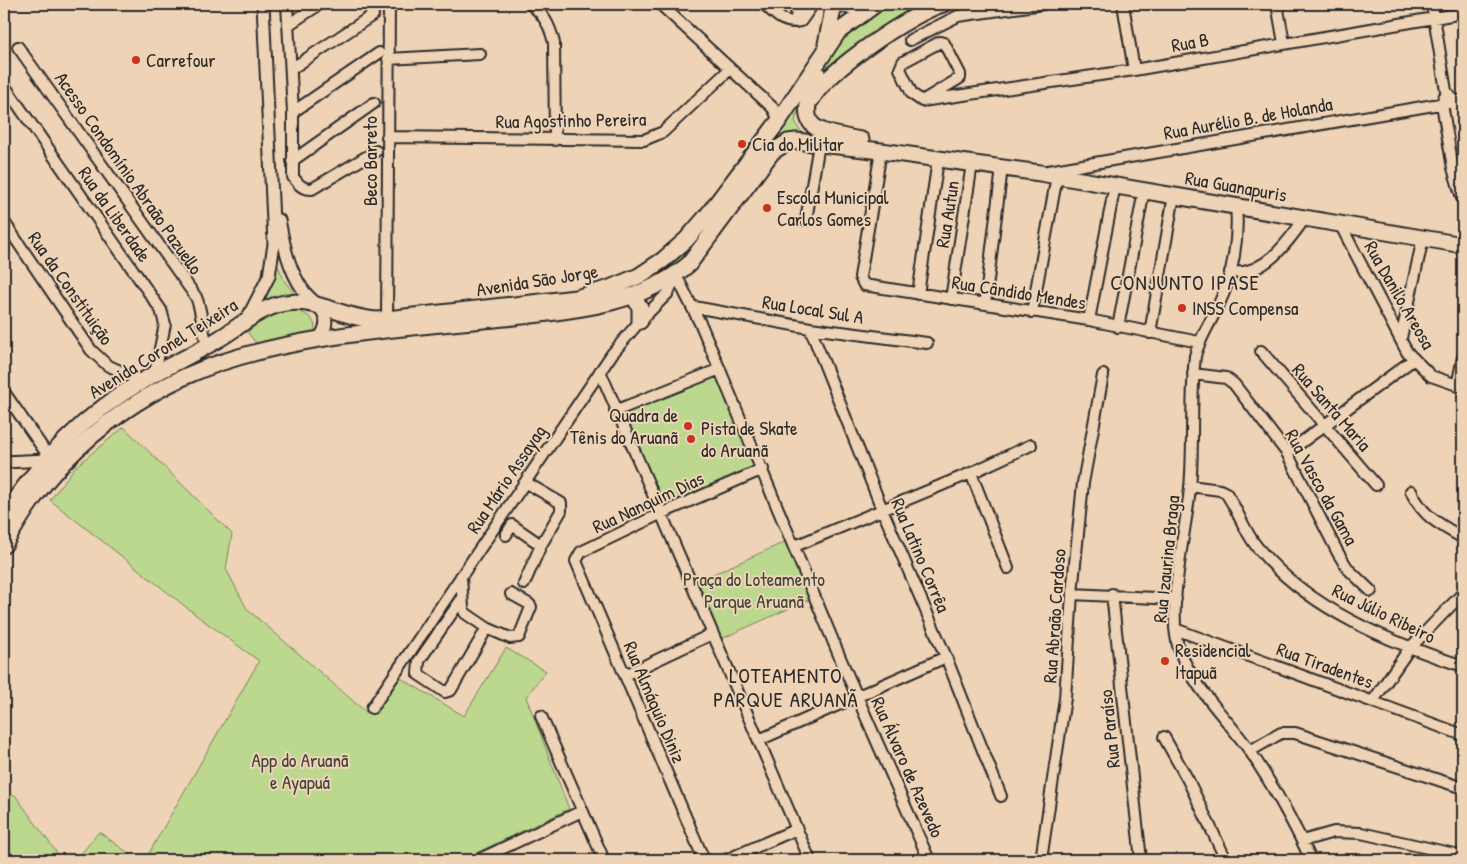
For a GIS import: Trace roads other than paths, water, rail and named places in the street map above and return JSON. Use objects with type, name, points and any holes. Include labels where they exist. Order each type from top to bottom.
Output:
[{"type":"main road","points":[[825,49],[834,4]]},
{"type":"main road","points":[[843,4],[850,6],[854,4]]},
{"type":"main road","name":"Avenida São Jorge","points":[[321,306],[355,318],[387,319],[576,298],[610,288],[639,276],[663,260],[686,240],[706,217],[778,122],[825,49],[844,26],[876,4]]},
{"type":"main road","points":[[806,109],[815,93],[836,71],[906,22],[943,4]]},
{"type":"main road","name":"Avenida São Jorge","points":[[806,109],[808,97],[825,49]]},
{"type":"main road","name":"Rua Guanapuris","points":[[806,109],[810,122],[826,132],[973,159],[1002,168]]},
{"type":"main road","name":"Rua Guanapuris","points":[[772,152],[788,142],[881,151],[1040,173],[1463,245]]},
{"type":"main road","name":"Avenida São Jorge","points":[[317,341],[385,331],[575,309],[633,296],[676,275],[701,250],[772,152]]},
{"type":"main road","points":[[633,296],[640,307],[640,321]]},
{"type":"main road","name":"Avenida Coronel Teixeira","points":[[4,516],[47,459],[90,416],[149,377],[212,343],[259,312],[276,305],[298,302],[321,306]]},
{"type":"main road","name":"Avenida Coronel Teixeira","points":[[4,545],[26,509],[62,464],[88,440],[139,402],[165,386],[206,368],[246,356],[317,341]]},
{"type":"street","points":[[245,322],[264,289],[273,259],[273,192],[263,4]]},
{"type":"street","points":[[287,4],[293,112],[293,177],[305,189],[312,189],[376,151]]},
{"type":"street","points":[[288,25],[320,4]]},
{"type":"street","name":"Beco Barreto","points":[[387,319],[387,138],[383,56],[389,4]]},
{"type":"street","points":[[530,4],[545,18],[554,44],[555,140]]},
{"type":"street","points":[[660,4],[773,108],[778,122]]},
{"type":"street","points":[[764,4],[782,21],[796,22],[804,18],[813,4]]},
{"type":"street","points":[[796,22],[797,4]]},
{"type":"street","points":[[910,40],[958,16],[1043,4]]},
{"type":"street","points":[[1123,4],[1134,70]]},
{"type":"street","points":[[1278,4],[1284,43]]},
{"type":"street","points":[[1432,4],[1446,91],[1442,104],[1457,187],[1462,198],[1463,196]]},
{"type":"street","name":"Rua B","points":[[922,101],[1134,70],[1463,13]]},
{"type":"street","points":[[291,70],[373,15]]},
{"type":"street","points":[[940,42],[944,43],[960,74],[960,78],[922,101],[912,94],[900,69],[903,62],[940,42]]},
{"type":"street","name":"Acesso Condomínio Abraão Pazuello","points":[[18,47],[196,297],[203,324],[212,343]]},
{"type":"street","points":[[293,112],[383,56],[480,54]]},
{"type":"street","name":"Rua Agostinho Pereira","points":[[387,138],[644,140],[655,137],[730,69]]},
{"type":"street","name":"Rua da Liberdade","points":[[4,85],[161,310],[165,324],[149,377]]},
{"type":"street","points":[[1446,91],[1458,101],[1463,159]]},
{"type":"street","name":"Rua Aurélio B. de Holanda","points":[[1040,173],[1458,101]]},
{"type":"street","points":[[292,161],[374,103]]},
{"type":"street","points":[[806,220],[819,144]]},
{"type":"street","name":"Rua Cândido Mendes","points":[[881,151],[860,277],[864,285],[1089,320],[1199,342]]},
{"type":"street","points":[[918,294],[938,160]]},
{"type":"street","name":"Rua Autun","points":[[951,299],[972,164]]},
{"type":"street","points":[[985,304],[1002,168]]},
{"type":"street","points":[[1032,312],[1057,176]]},
{"type":"street","points":[[1089,320],[1115,186]]},
{"type":"street","points":[[1118,327],[1144,190]]},
{"type":"street","points":[[273,192],[290,267],[304,292],[321,306],[326,317],[326,327],[317,341]]},
{"type":"street","points":[[1150,333],[1174,196]]},
{"type":"street","name":"Rua Izaurina Braga","points":[[1236,206],[1236,233],[1230,272],[1220,302],[1199,342],[1193,374],[1190,486],[1176,599],[1175,629],[1179,648],[1186,665],[1250,751],[1311,860]]},
{"type":"street","points":[[1230,272],[1243,272],[1266,262],[1288,242],[1305,218]]},
{"type":"street","name":"Rua da Constituição","points":[[4,222],[91,350],[107,365],[149,377]]},
{"type":"street","name":"Rua Danilo Areosa","points":[[1340,224],[1414,359],[1431,376],[1460,386]]},
{"type":"street","points":[[1401,338],[1423,238]]},
{"type":"street","name":"Rua Álvaro de Azevedo","points":[[676,275],[694,307],[929,860]]},
{"type":"street","name":"Rua Mário Assayag","points":[[372,708],[600,371],[640,321],[668,293],[676,275]]},
{"type":"street","name":"Rua Local Sul A","points":[[694,307],[810,328],[927,343]]},
{"type":"street","name":"Rua Latino Corrêa","points":[[810,328],[882,509],[946,657],[1001,796]]},
{"type":"street","name":"Rua Santa Maria","points":[[1261,351],[1376,485]]},
{"type":"street","points":[[1460,386],[1463,357]]},
{"type":"street","points":[[1287,453],[1414,359]]},
{"type":"street","points":[[615,411],[720,369]]},
{"type":"street","points":[[600,371],[615,411],[810,860]]},
{"type":"street","name":"Rua Vasco da Gama","points":[[1193,374],[1230,380],[1287,453],[1348,569],[1371,591]]},
{"type":"street","name":"Rua Abraão Cardoso","points":[[1041,860],[1066,698],[1072,594],[1083,483],[1103,375]]},
{"type":"street","points":[[4,392],[47,459],[4,462]]},
{"type":"street","points":[[795,546],[971,473],[1031,445]]},
{"type":"street","name":"Rua Nanquim Dias","points":[[577,556],[581,552],[660,514],[763,470]]},
{"type":"street","points":[[971,473],[1008,568]]},
{"type":"street","points":[[524,584],[541,545],[561,511],[561,503],[526,482]]},
{"type":"street","name":"Rua Júlio Ribeiro","points":[[1190,486],[1220,490],[1226,493],[1254,544],[1284,575],[1330,609],[1409,649],[1463,666]]},
{"type":"street","points":[[1411,491],[1419,507],[1432,519],[1463,538]]},
{"type":"street","points":[[506,535],[512,525],[541,545]]},
{"type":"street","name":"Rua Almáquio Diniz","points":[[577,556],[576,561],[704,860]]},
{"type":"street","points":[[461,576],[461,600],[465,613],[487,628],[510,638],[519,638],[530,607],[529,604],[511,594]]},
{"type":"street","points":[[1373,701],[1409,649],[1463,593]]},
{"type":"street","points":[[1072,594],[1112,594],[1176,599]]},
{"type":"street","name":"Rua Paraíso","points":[[1112,594],[1141,860]]},
{"type":"street","points":[[461,600],[419,661],[418,674],[441,691],[448,692],[470,659],[487,628]]},
{"type":"street","name":"Rua Tiradentes","points":[[1175,629],[1463,735]]},
{"type":"street","points":[[625,675],[712,634]]},
{"type":"street","points":[[759,740],[946,657]]},
{"type":"street","points":[[541,716],[604,860]]},
{"type":"street","points":[[1250,751],[1281,733],[1295,733],[1463,788]]},
{"type":"street","points":[[1164,738],[1188,780],[1226,860]]},
{"type":"street","points":[[478,860],[582,811]]},
{"type":"street","points":[[726,860],[797,829]]},
{"type":"street","points":[[1302,841],[1334,832],[1361,833],[1463,856]]},
{"type":"place","name":"Carrefour","points":[[136,60]]},
{"type":"place","name":"Cia do Militar","points":[[742,144]]},
{"type":"place","name":"Escola Municipal Carlos Gomes","points":[[767,208]]},
{"type":"place","name":"INSS Compensa","points":[[1182,308]]},
{"type":"place","name":"Quadra de Tênis do Aruanã","points":[[688,426]]},
{"type":"place","name":"Pista de Skate do Aruanã","points":[[691,439]]},
{"type":"place","name":"Residencial Itapuã","points":[[1165,661]]},
{"type":"district","name":"CONJUNTO IPASE","points":[[1185,283]]},
{"type":"district","name":"LOTEAMENTO PARQUE ARUANÃ","points":[[786,688]]},
{"type":"park label","name":"Praça do Loteamento Parque Aruanã","points":[[754,590]]},
{"type":"park label","name":"App do Aruanã e Ayapuá","points":[[300,771]]}]
